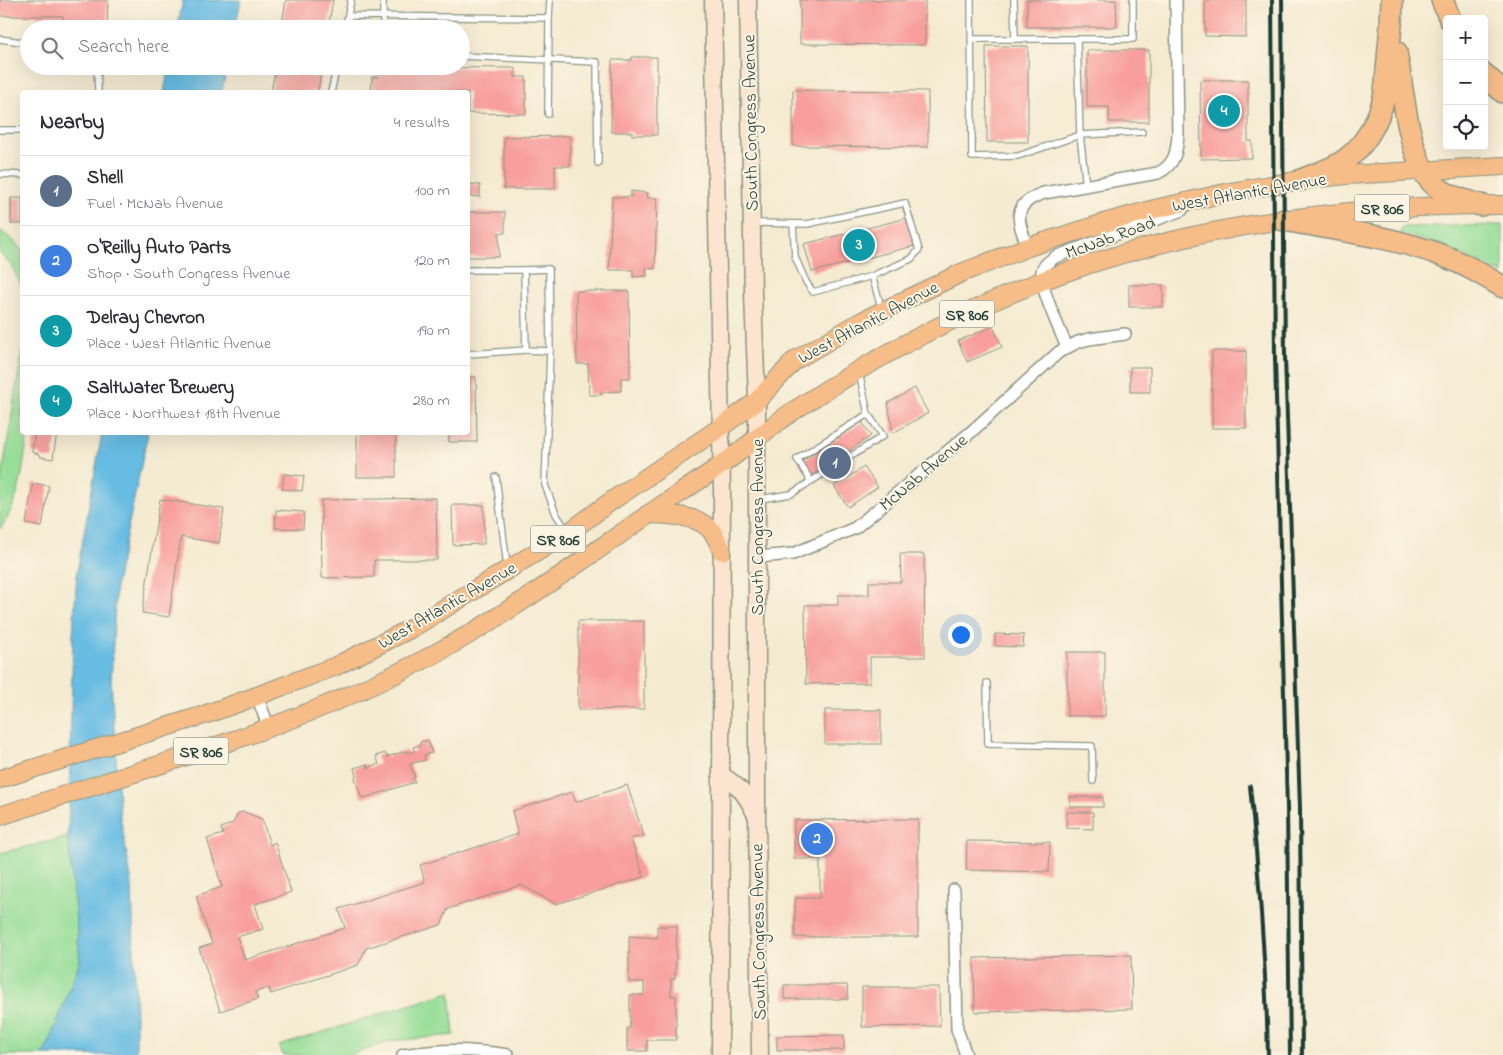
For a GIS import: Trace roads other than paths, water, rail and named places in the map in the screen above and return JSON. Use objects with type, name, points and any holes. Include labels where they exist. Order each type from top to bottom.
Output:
[{"type":"highway","points":[[1301,180],[1338,165],[1353,153],[1370,134],[1385,93],[1392,0]]},
{"type":"highway","points":[[1442,0],[1448,15]]},
{"type":"highway","points":[[1391,25],[1410,129],[1423,170],[1442,191],[1455,198],[1481,205]]},
{"type":"highway","points":[[1488,78],[1503,92]]},
{"type":"highway","points":[[1284,220],[1375,237],[1426,250],[1462,264],[1503,287]]},
{"type":"main road","name":"South Congress Avenue","points":[[713,0],[722,551],[720,1055]]},
{"type":"main road","name":"South Congress Avenue","points":[[748,0],[757,401],[757,816],[760,1055]]},
{"type":"main road","name":"West Atlantic Avenue","points":[[0,779],[204,715],[257,696],[336,666],[412,628],[568,533],[610,502],[721,427],[757,401],[794,361],[842,332],[961,273],[1028,247],[1130,216],[1230,192],[1301,180],[1423,170],[1503,166]]},
{"type":"main road","name":"West Atlantic Avenue","points":[[0,816],[269,728],[350,695],[428,658],[554,580],[721,465],[796,409],[859,370],[933,330],[1042,281],[1090,264],[1140,250],[1197,236],[1284,220],[1370,209],[1503,205]]},
{"type":"main road","points":[[648,514],[678,516],[698,521],[712,531],[722,551]]},
{"type":"main road","points":[[720,775],[734,782],[747,796],[757,816]]},
{"type":"street","points":[[1028,247],[1018,216],[1025,202],[1044,193],[1158,172],[1164,170],[1174,160],[1177,153],[1178,134],[1176,0]]},
{"type":"street","name":"McNab Road","points":[[1042,281],[1041,272],[1044,266],[1055,257],[1230,192]]},
{"type":"street","points":[[1042,281],[1053,315],[1067,347],[1089,338],[1125,334]]},
{"type":"street","name":"McNab Avenue","points":[[758,557],[793,554],[855,528],[971,432],[1067,347]]},
{"type":"street","points":[[257,696],[269,728]]},
{"type":"street","points":[[954,890],[957,1029],[966,1055]]},
{"type":"street","points":[[403,1055],[434,1050],[478,1050],[508,1055]]},
{"type":"lane","points":[[347,20],[351,0]]},
{"type":"lane","points":[[383,0],[383,20]]},
{"type":"lane","points":[[548,114],[550,0]]},
{"type":"lane","points":[[972,0],[972,157],[1018,156],[1080,135],[1142,132]]},
{"type":"lane","points":[[1014,0],[1015,38]]},
{"type":"lane","points":[[972,38],[1133,39],[1133,0]]},
{"type":"lane","points":[[348,16],[549,18]]},
{"type":"lane","points":[[0,39],[20,42]]},
{"type":"lane","points":[[1077,39],[1080,135],[1086,186]]},
{"type":"lane","points":[[470,56],[597,62],[598,163]]},
{"type":"lane","points":[[97,75],[98,90]]},
{"type":"lane","points":[[331,90],[335,75]]},
{"type":"lane","points":[[0,130],[20,130]]},
{"type":"lane","points":[[0,174],[20,175]]},
{"type":"lane","points":[[752,223],[807,224],[906,203],[919,250],[911,259],[872,276],[813,292],[806,282],[796,257],[793,224]]},
{"type":"lane","points":[[470,270],[549,269],[550,350],[545,485],[556,514],[568,533]]},
{"type":"lane","points":[[524,270],[526,350]]},
{"type":"lane","points":[[872,276],[882,311]]},
{"type":"lane","points":[[470,354],[550,350]]},
{"type":"lane","points":[[758,499],[791,494],[811,482],[842,458],[883,436],[868,414],[859,370]]},
{"type":"lane","points":[[811,482],[797,459],[814,451],[868,414]]},
{"type":"lane","points":[[496,477],[508,570]]},
{"type":"lane","points":[[987,683],[988,744],[1092,746],[1093,781]]},
{"type":"water","points":[[183,0],[241,0],[237,20],[179,20]]},
{"type":"water","points":[[167,75],[225,75],[222,90],[164,90]]},
{"type":"water","points":[[102,435],[148,435],[116,584],[111,681],[120,816],[132,884],[136,1055],[41,1055],[48,1046],[80,961],[68,837],[73,636],[77,572]]},
{"type":"railway","points":[[1272,0],[1275,358],[1287,808],[1290,1055]]},
{"type":"railway","points":[[1282,0],[1285,357],[1300,808],[1302,1055]]},
{"type":"railway","points":[[1250,786],[1262,920],[1268,1055]]},
{"type":"place","name":"SaltWater Brewery","points":[[1224,111]]},
{"type":"place","name":"Delray Chevron","points":[[859,245]]},
{"type":"place","name":"Shell","points":[[835,463]]},
{"type":"place","name":"O'Reilly Auto Parts","points":[[817,839]]}]
